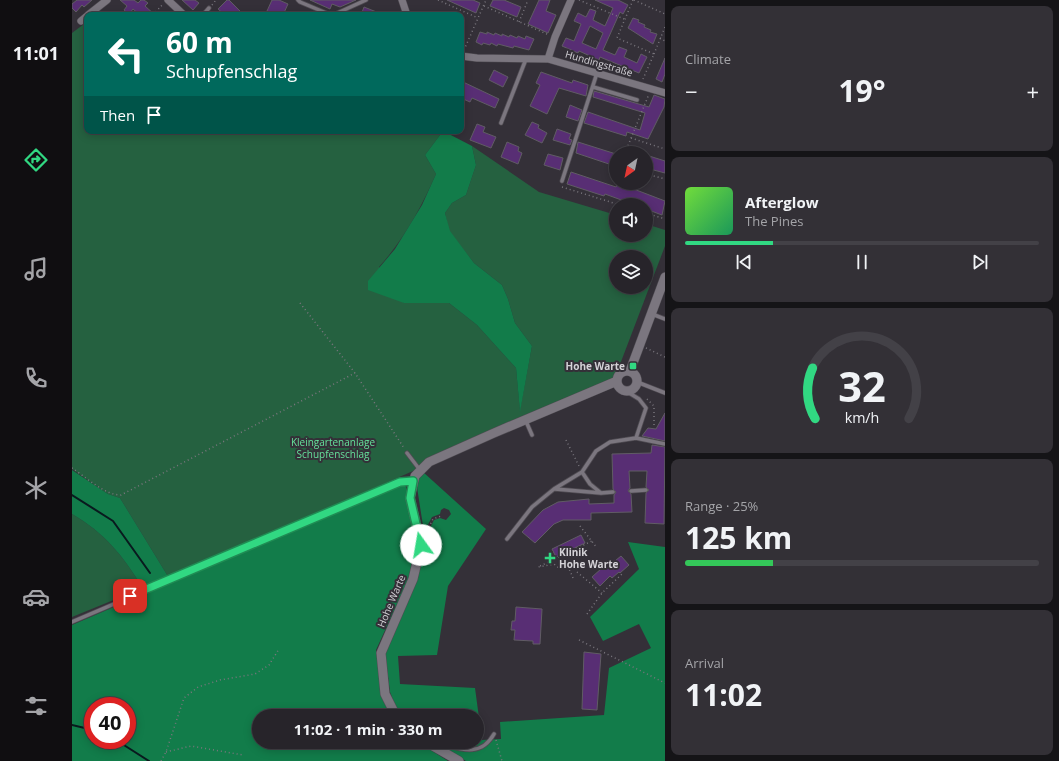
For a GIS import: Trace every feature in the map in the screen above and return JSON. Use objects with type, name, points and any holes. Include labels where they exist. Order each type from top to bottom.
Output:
[{"type":"street","points":[[92,12],[107,0]]},
{"type":"street","points":[[167,0],[181,12]]},
{"type":"street","points":[[402,0],[406,12]]},
{"type":"street","points":[[548,60],[555,38],[571,0]]},
{"type":"street","name":"Hundingstraße","points":[[464,56],[548,60],[597,72],[665,93]]},
{"type":"street","points":[[616,381],[620,388],[626,391],[634,389],[637,382],[636,375],[630,371],[665,277]]},
{"type":"street","name":"Hohe Warte","points":[[392,709],[385,694],[381,653],[413,579],[421,543],[410,498],[413,481],[420,470],[429,462],[525,419],[616,381],[622,372],[630,371]]},
{"type":"street","points":[[438,749],[459,761]]},
{"type":"lane","points":[[298,0],[325,12]]},
{"type":"lane","points":[[339,12],[366,0]]},
{"type":"lane","points":[[206,12],[209,8]]},
{"type":"lane","points":[[501,123],[527,58]]},
{"type":"lane","points":[[562,181],[597,72]]},
{"type":"lane","points":[[593,87],[637,100]]},
{"type":"lane","points":[[651,313],[665,319]]},
{"type":"lane","points":[[637,382],[665,393]]},
{"type":"lane","points":[[626,391],[639,399],[646,408],[636,438]]},
{"type":"lane","points":[[525,419],[532,435]]},
{"type":"lane","points":[[507,539],[532,507],[554,489],[582,472],[596,452],[610,442],[636,438],[665,444]]},
{"type":"lane","points":[[407,453],[420,470]]},
{"type":"lane","points":[[582,472],[590,484],[601,493]]},
{"type":"lane","points":[[72,622],[400,482],[413,481]]},
{"type":"lane","points":[[554,489],[601,493],[613,492]]},
{"type":"lane","points":[[631,491],[646,490]]},
{"type":"lane","points":[[484,747],[494,734]]},
{"type":"lane","points":[[462,749],[471,751],[482,749]]},
{"type":"path","points":[[156,12],[167,0]]},
{"type":"path","points":[[438,0],[478,18]]},
{"type":"path","points":[[464,49],[486,0]]},
{"type":"path","points":[[519,22],[528,0]]},
{"type":"path","points":[[579,0],[624,19]]},
{"type":"path","points":[[654,54],[617,38],[624,19],[634,0],[665,14]]},
{"type":"path","points":[[484,6],[555,38]]},
{"type":"path","points":[[640,86],[665,27]]},
{"type":"path","points":[[660,38],[665,40]]},
{"type":"path","points":[[628,146],[651,89]]},
{"type":"path","points":[[631,138],[665,149]]},
{"type":"path","points":[[653,176],[665,180]]},
{"type":"path","points":[[562,181],[561,186],[609,201]]},
{"type":"path","points":[[653,215],[665,219]]},
{"type":"path","points":[[300,304],[355,373],[407,453]]},
{"type":"path","points":[[646,348],[665,357]]},
{"type":"path","points":[[72,468],[104,490],[116,495],[121,495],[236,433],[355,373]]},
{"type":"path","points":[[566,440],[572,449],[582,472]]},
{"type":"path","points":[[421,543],[433,519],[441,516]]},
{"type":"path","points":[[580,526],[597,548]]},
{"type":"path","points":[[573,578],[568,566],[560,569],[554,564],[538,567],[592,541]]},
{"type":"path","points":[[577,572],[602,593]]},
{"type":"path","points":[[587,614],[602,593],[622,574]]},
{"type":"path","points":[[579,640],[665,683]]},
{"type":"path","points":[[161,761],[166,752],[184,698],[198,687],[220,680],[255,674],[269,665],[279,649]]},
{"type":"path","points":[[494,734],[502,761]]},
{"type":"path","points":[[166,752],[191,746],[243,755]]},
{"type":"green space","name":"Kleingartenanlage Schupfenschlag","points":[[84,24],[84,134],[441,134],[425,155],[436,174],[430,187],[404,234],[379,267],[404,303],[449,303],[477,325],[516,368],[520,410],[532,346],[515,323],[502,285],[474,263],[449,231],[445,213],[452,203],[466,195],[476,165],[472,146],[539,192],[609,213],[609,242],[653,242],[653,226],[665,230],[665,246],[653,278],[653,250],[609,250],[609,294],[647,294],[619,367],[617,379],[420,470],[413,471],[169,578],[120,498],[108,494],[72,469],[72,33]]},
{"type":"green space","points":[[441,134],[449,134],[472,146],[476,165],[466,195],[452,203],[445,213],[450,231],[474,263],[502,285],[515,323],[532,346],[520,412],[516,368],[477,325],[449,303],[404,303],[368,290],[368,281],[395,249],[422,205],[436,174],[425,155]]},
{"type":"green space","points":[[72,470],[108,494],[120,498],[169,578],[143,588],[128,565],[112,546],[94,529],[72,514]]},
{"type":"green space","points":[[423,472],[486,529],[448,586],[437,655],[398,656],[400,684],[475,688],[478,709],[396,709],[390,692],[385,653],[425,545],[425,538],[434,520],[440,518],[446,520],[451,514],[449,510],[444,508],[441,510],[440,514],[432,517],[424,532],[416,481]]},
{"type":"green space","points":[[402,483],[406,487],[417,545],[409,578],[376,650],[382,694],[387,709],[252,709],[252,749],[429,749],[448,761],[72,761],[72,625]]},
{"type":"green space","points":[[72,514],[94,529],[112,546],[128,565],[143,588],[72,617]]},
{"type":"green space","points":[[628,542],[665,547],[665,761],[466,761],[446,749],[484,749],[484,740],[501,739],[500,722],[604,715],[609,668],[651,648],[639,624],[603,641],[590,617],[639,569]]},
{"type":"building","points":[[77,0],[92,0],[84,7],[82,5],[76,12],[72,8],[72,4]]},
{"type":"building","points":[[120,0],[134,0],[138,3],[141,0],[144,0],[148,3],[145,6],[152,12],[136,12],[133,9],[131,12],[126,12],[124,10],[127,6]]},
{"type":"building","points":[[182,0],[195,0],[199,3],[193,10]]},
{"type":"building","points":[[227,0],[229,0],[241,12],[222,12],[218,9]]},
{"type":"building","points":[[272,0],[279,0],[288,4],[284,12],[267,11]]},
{"type":"building","points":[[310,0],[356,0],[340,7],[332,4],[330,9]]},
{"type":"building","points":[[447,0],[473,0],[480,3],[476,13]]},
{"type":"building","points":[[493,0],[504,0],[521,7],[517,17],[490,6]]},
{"type":"building","points":[[539,0],[550,0],[546,11],[556,15],[548,33],[528,24]]},
{"type":"building","points":[[595,0],[618,0],[628,5],[623,14],[620,12],[603,50],[615,55],[619,47],[627,50],[624,57],[637,63],[641,54],[647,57],[639,73],[600,57],[599,60],[579,51],[578,53],[562,46],[566,38],[574,41],[581,24],[574,21],[578,13],[586,17],[590,9],[596,11],[593,20],[605,26],[613,8]],"holes":[[[590,26],[603,33],[596,49],[582,43]]]},
{"type":"building","points":[[364,7],[376,12],[362,12]]},
{"type":"building","points":[[633,18],[639,20],[638,22],[645,25],[644,27],[651,30],[650,32],[657,34],[653,44],[628,28]]},
{"type":"building","points":[[480,32],[487,34],[487,32],[494,35],[495,33],[502,36],[502,34],[509,37],[510,35],[517,38],[518,36],[525,39],[526,36],[534,39],[529,50],[498,44],[497,46],[491,43],[490,45],[483,43],[482,45],[476,42]]},
{"type":"building","points":[[665,58],[665,74],[662,82],[656,79]]},
{"type":"building","points":[[494,70],[508,77],[503,87],[489,80]]},
{"type":"building","points":[[541,72],[572,83],[573,80],[588,85],[586,96],[559,88],[547,114],[530,106],[540,85],[536,83]]},
{"type":"building","points":[[464,82],[499,99],[495,108],[472,98],[470,102],[464,99]]},
{"type":"building","points":[[594,91],[649,107],[654,95],[665,99],[664,107],[648,139],[627,132],[626,136],[584,123],[588,112],[640,130],[645,113],[593,97]]},
{"type":"building","points":[[570,105],[582,110],[578,121],[566,117]]},
{"type":"building","points":[[532,122],[539,125],[538,128],[547,133],[542,143],[525,135]]},
{"type":"building","points":[[477,124],[485,127],[483,132],[496,137],[491,148],[470,140]]},
{"type":"building","points":[[557,129],[571,134],[569,139],[572,140],[570,145],[553,140]]},
{"type":"building","points":[[507,142],[519,147],[518,151],[522,153],[518,164],[501,157]]},
{"type":"building","points":[[578,142],[609,152],[609,164],[576,153]]},
{"type":"building","points":[[548,154],[563,158],[560,170],[544,165]]},
{"type":"building","points":[[653,157],[665,161],[665,173],[653,170]]},
{"type":"building","points":[[571,172],[609,185],[609,190],[636,190],[665,201],[662,215],[653,212],[653,198],[616,198],[605,194],[604,196],[567,184]]},
{"type":"building","points":[[665,413],[665,441],[642,436],[648,428],[656,429]]},
{"type":"building","points":[[652,445],[665,447],[664,524],[645,523],[646,493],[649,490],[646,487],[647,471],[629,471],[630,488],[628,491],[631,494],[632,512],[591,513],[591,520],[563,520],[554,524],[535,543],[522,532],[543,510],[558,502],[589,499],[589,504],[614,503],[614,495],[616,492],[613,489],[612,454],[651,453]]},
{"type":"building","points":[[581,535],[585,543],[556,557],[552,549]]},
{"type":"building","points":[[621,556],[629,565],[612,578],[610,576],[600,586],[592,577],[602,568],[604,570]]},
{"type":"building","points":[[516,607],[542,609],[540,644],[533,644],[533,641],[514,640],[515,630],[511,630],[512,621],[515,621]]},
{"type":"building","points":[[584,652],[601,654],[597,710],[582,709]]},
{"type":"waterway","points":[[72,495],[113,521],[150,573]]},
{"type":"waterway","points":[[72,725],[84,728]]},
{"type":"waterway","points":[[130,749],[149,761]]},
{"type":"place","name":"Hohe Warte","points":[[633,366]]},
{"type":"place","name":"Klinik Hohe Warte","points":[[550,558]]},
{"type":"route","points":[[130,596],[400,482],[413,481],[410,498],[421,545]]}]
